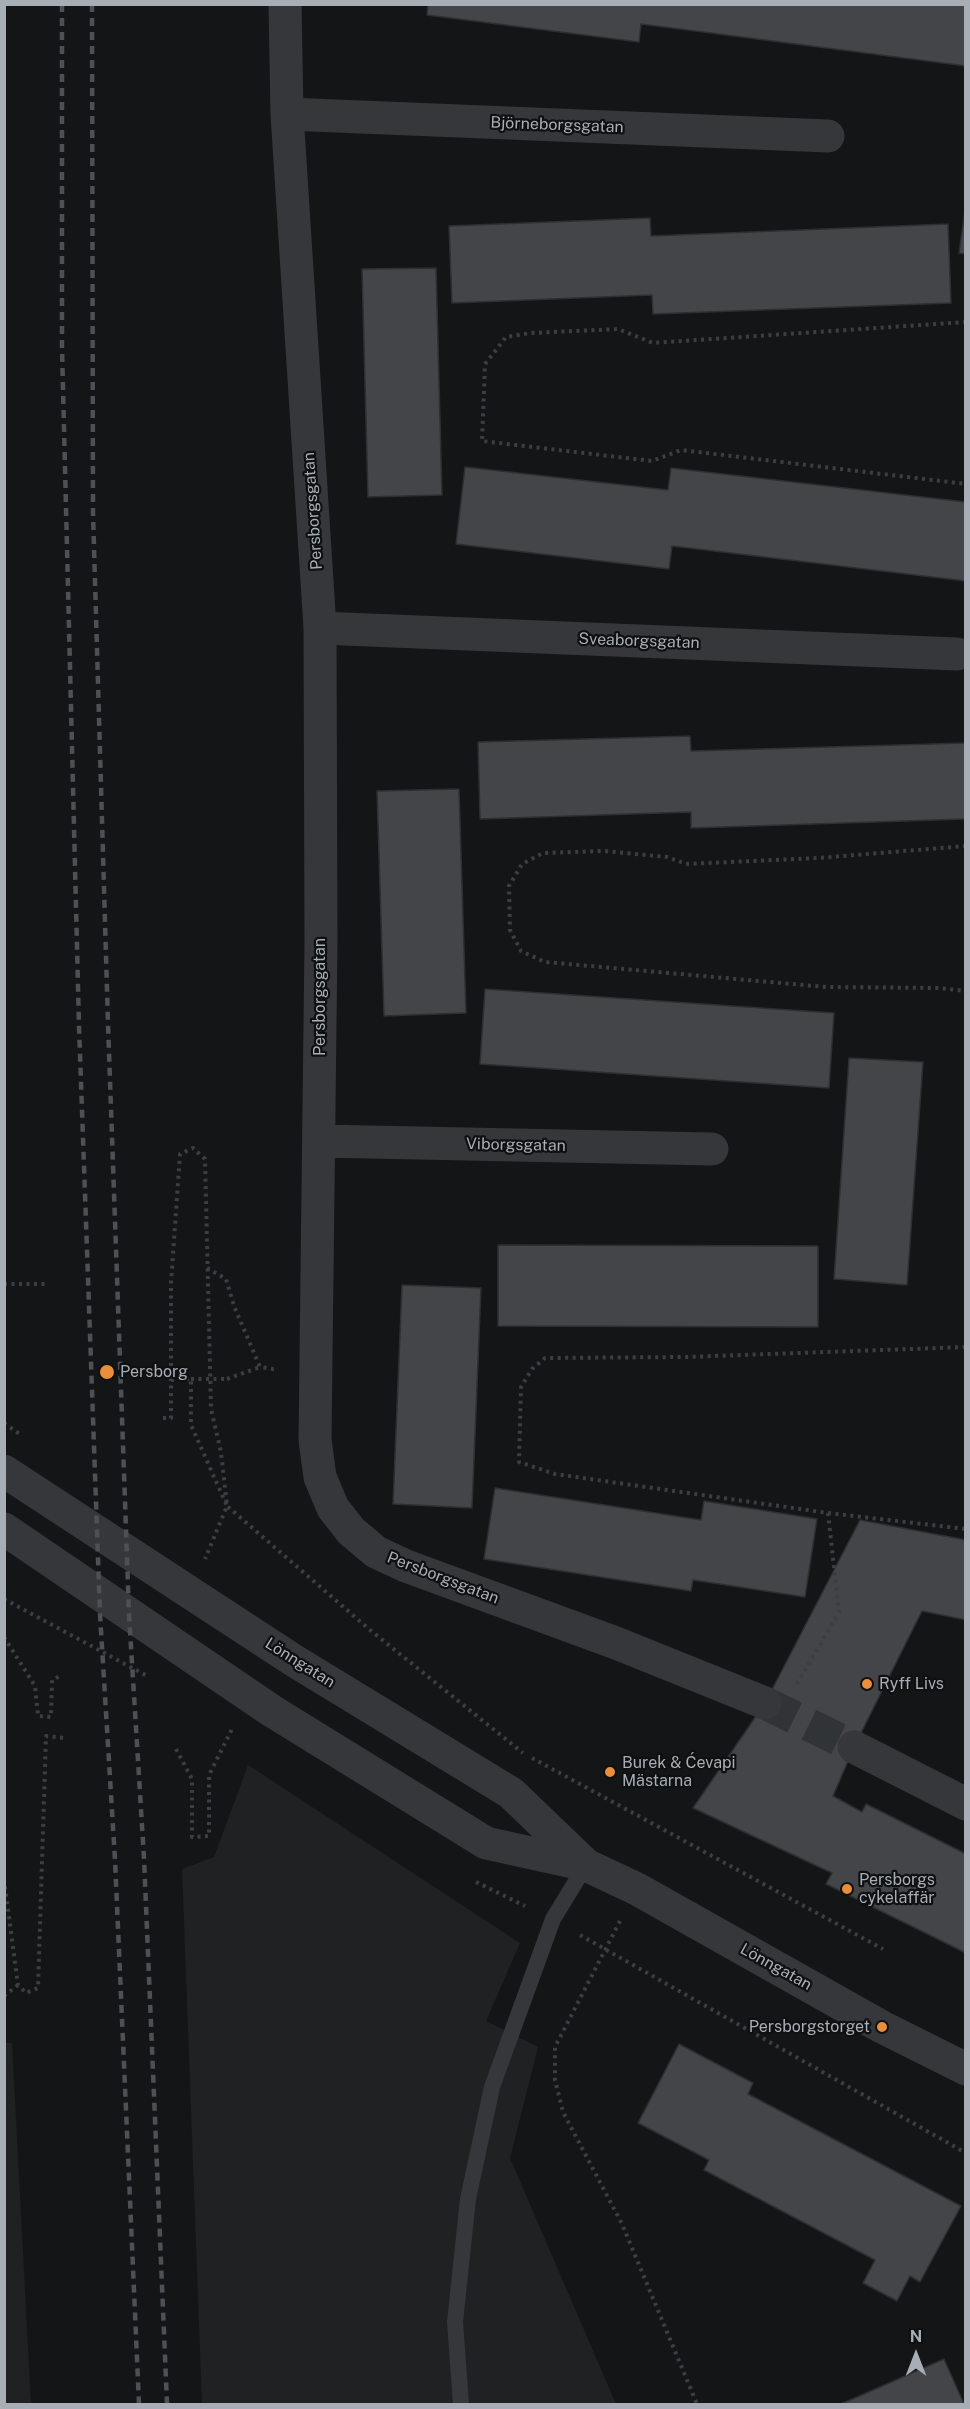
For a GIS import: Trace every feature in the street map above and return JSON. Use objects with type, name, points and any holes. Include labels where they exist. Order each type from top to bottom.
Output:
[{"type":"street","name":"Persborgsgatan","points":[[285,4],[287,114],[320,628],[320,1141],[315,1373],[315,1440],[320,1477],[333,1508],[351,1531],[376,1552],[406,1566],[616,1643],[779,1697]]},
{"type":"street","name":"Björneborgsgatan","points":[[287,114],[828,136]]},
{"type":"street","name":"Sveaborgsgatan","points":[[320,628],[957,654]]},
{"type":"street","name":"Viborgsgatan","points":[[320,1141],[712,1149]]},
{"type":"street","name":"Lönngatan","points":[[4,1471],[293,1660],[511,1793],[586,1865]]},
{"type":"street","name":"Lönngatan","points":[[4,1529],[272,1711],[486,1843],[586,1865],[637,1889],[882,2027],[966,2069]]},
{"type":"street","points":[[854,1747],[966,1804]]},
{"type":"lane","points":[[461,2404],[455,2322],[468,2199],[492,2087],[553,1919],[586,1865]]},
{"type":"path","points":[[966,322],[653,343],[618,329],[531,333],[506,337],[485,364],[482,441],[651,461],[681,450],[966,484]]},
{"type":"path","points":[[966,846],[818,858],[686,864],[667,857],[604,851],[543,853],[522,864],[509,886],[510,930],[521,951],[545,962],[826,987],[938,988],[966,991]]},
{"type":"path","points":[[207,1268],[226,1279],[234,1306],[260,1367]]},
{"type":"path","points":[[4,1284],[49,1284]]},
{"type":"path","points":[[966,1347],[686,1357],[545,1358],[532,1369],[521,1387],[519,1462],[555,1474],[828,1513],[966,1529]]},
{"type":"path","points":[[171,1380],[227,1379],[260,1367],[287,1372],[315,1373]]},
{"type":"path","points":[[190,1379],[191,1425],[227,1506],[202,1566]]},
{"type":"path","points":[[779,1697],[839,1612],[828,1513]]},
{"type":"path","points":[[4,1637],[35,1686],[38,1716],[51,1717],[52,1680],[62,1675]]},
{"type":"path","points":[[176,1749],[192,1779],[192,1837],[209,1836],[209,1775],[234,1723]]},
{"type":"path","points":[[4,1878],[18,1985],[26,1993],[38,1988],[46,1736],[64,1738]]},
{"type":"path","points":[[697,2404],[622,2224],[563,2112],[555,2080],[555,2047],[606,1950],[966,2153]]},
{"type":"path","points":[[4,1996],[18,1985]]},
{"type":"shaded area","points":[[248,1765],[520,1943],[486,2021],[538,2047],[510,2158],[616,2404],[202,2404],[182,1869],[214,1857]]},
{"type":"shaded area","points":[[5,2043],[12,2043],[31,2404],[5,2404]]},
{"type":"building","points":[[428,4],[966,4],[966,66],[641,24],[639,42],[427,15]]},
{"type":"building","points":[[966,204],[966,254],[959,253]]},
{"type":"building","points":[[650,218],[651,236],[948,224],[951,303],[653,314],[652,295],[452,303],[449,226]]},
{"type":"building","points":[[436,268],[442,495],[368,497],[362,269]]},
{"type":"building","points":[[465,467],[668,490],[671,468],[966,502],[966,581],[672,546],[669,569],[456,544]]},
{"type":"building","points":[[690,736],[691,751],[966,743],[966,819],[691,828],[691,812],[480,819],[478,742]]},
{"type":"building","points":[[459,789],[466,1013],[384,1016],[377,791]]},
{"type":"building","points":[[485,989],[834,1013],[829,1088],[480,1064]]},
{"type":"building","points":[[849,1058],[923,1062],[907,1285],[834,1279]]},
{"type":"building","points":[[498,1245],[818,1246],[818,1327],[498,1326]]},
{"type":"building","points":[[402,1285],[481,1288],[472,1508],[393,1504]]},
{"type":"building","points":[[495,1488],[701,1520],[704,1501],[817,1519],[805,1597],[693,1580],[691,1591],[484,1559]]},
{"type":"building","points":[[860,1520],[966,1540],[966,1620],[922,1611],[854,1747],[833,1796],[862,1812],[866,1804],[966,1854],[966,1953],[826,1884],[832,1873],[693,1808],[765,1703]]},
{"type":"building","points":[[679,2044],[753,2083],[748,2094],[961,2206],[920,2282],[910,2276],[897,2301],[863,2283],[875,2260],[704,2170],[709,2160],[638,2123]]},
{"type":"building","points":[[944,2359],[964,2404],[841,2404]]},
{"type":"tunnel","points":[[765,1703],[854,1747]]},
{"type":"railway","points":[[62,4],[62,348],[79,1026],[100,1614],[115,1860],[139,2404]]},
{"type":"railway","points":[[92,4],[93,513],[108,1024],[129,1614],[144,1858],[167,2404]]},
{"type":"place","name":"Persborg","points":[[107,1372]]},
{"type":"place","name":"Ryff Livs","points":[[867,1684]]},
{"type":"place","name":"Burek & Ćevapi Mästarna","points":[[610,1772]]},
{"type":"place","name":"Persborgs cykelaffär","points":[[847,1889]]},
{"type":"place","name":"Persborgstorget","points":[[882,2027]]}]
